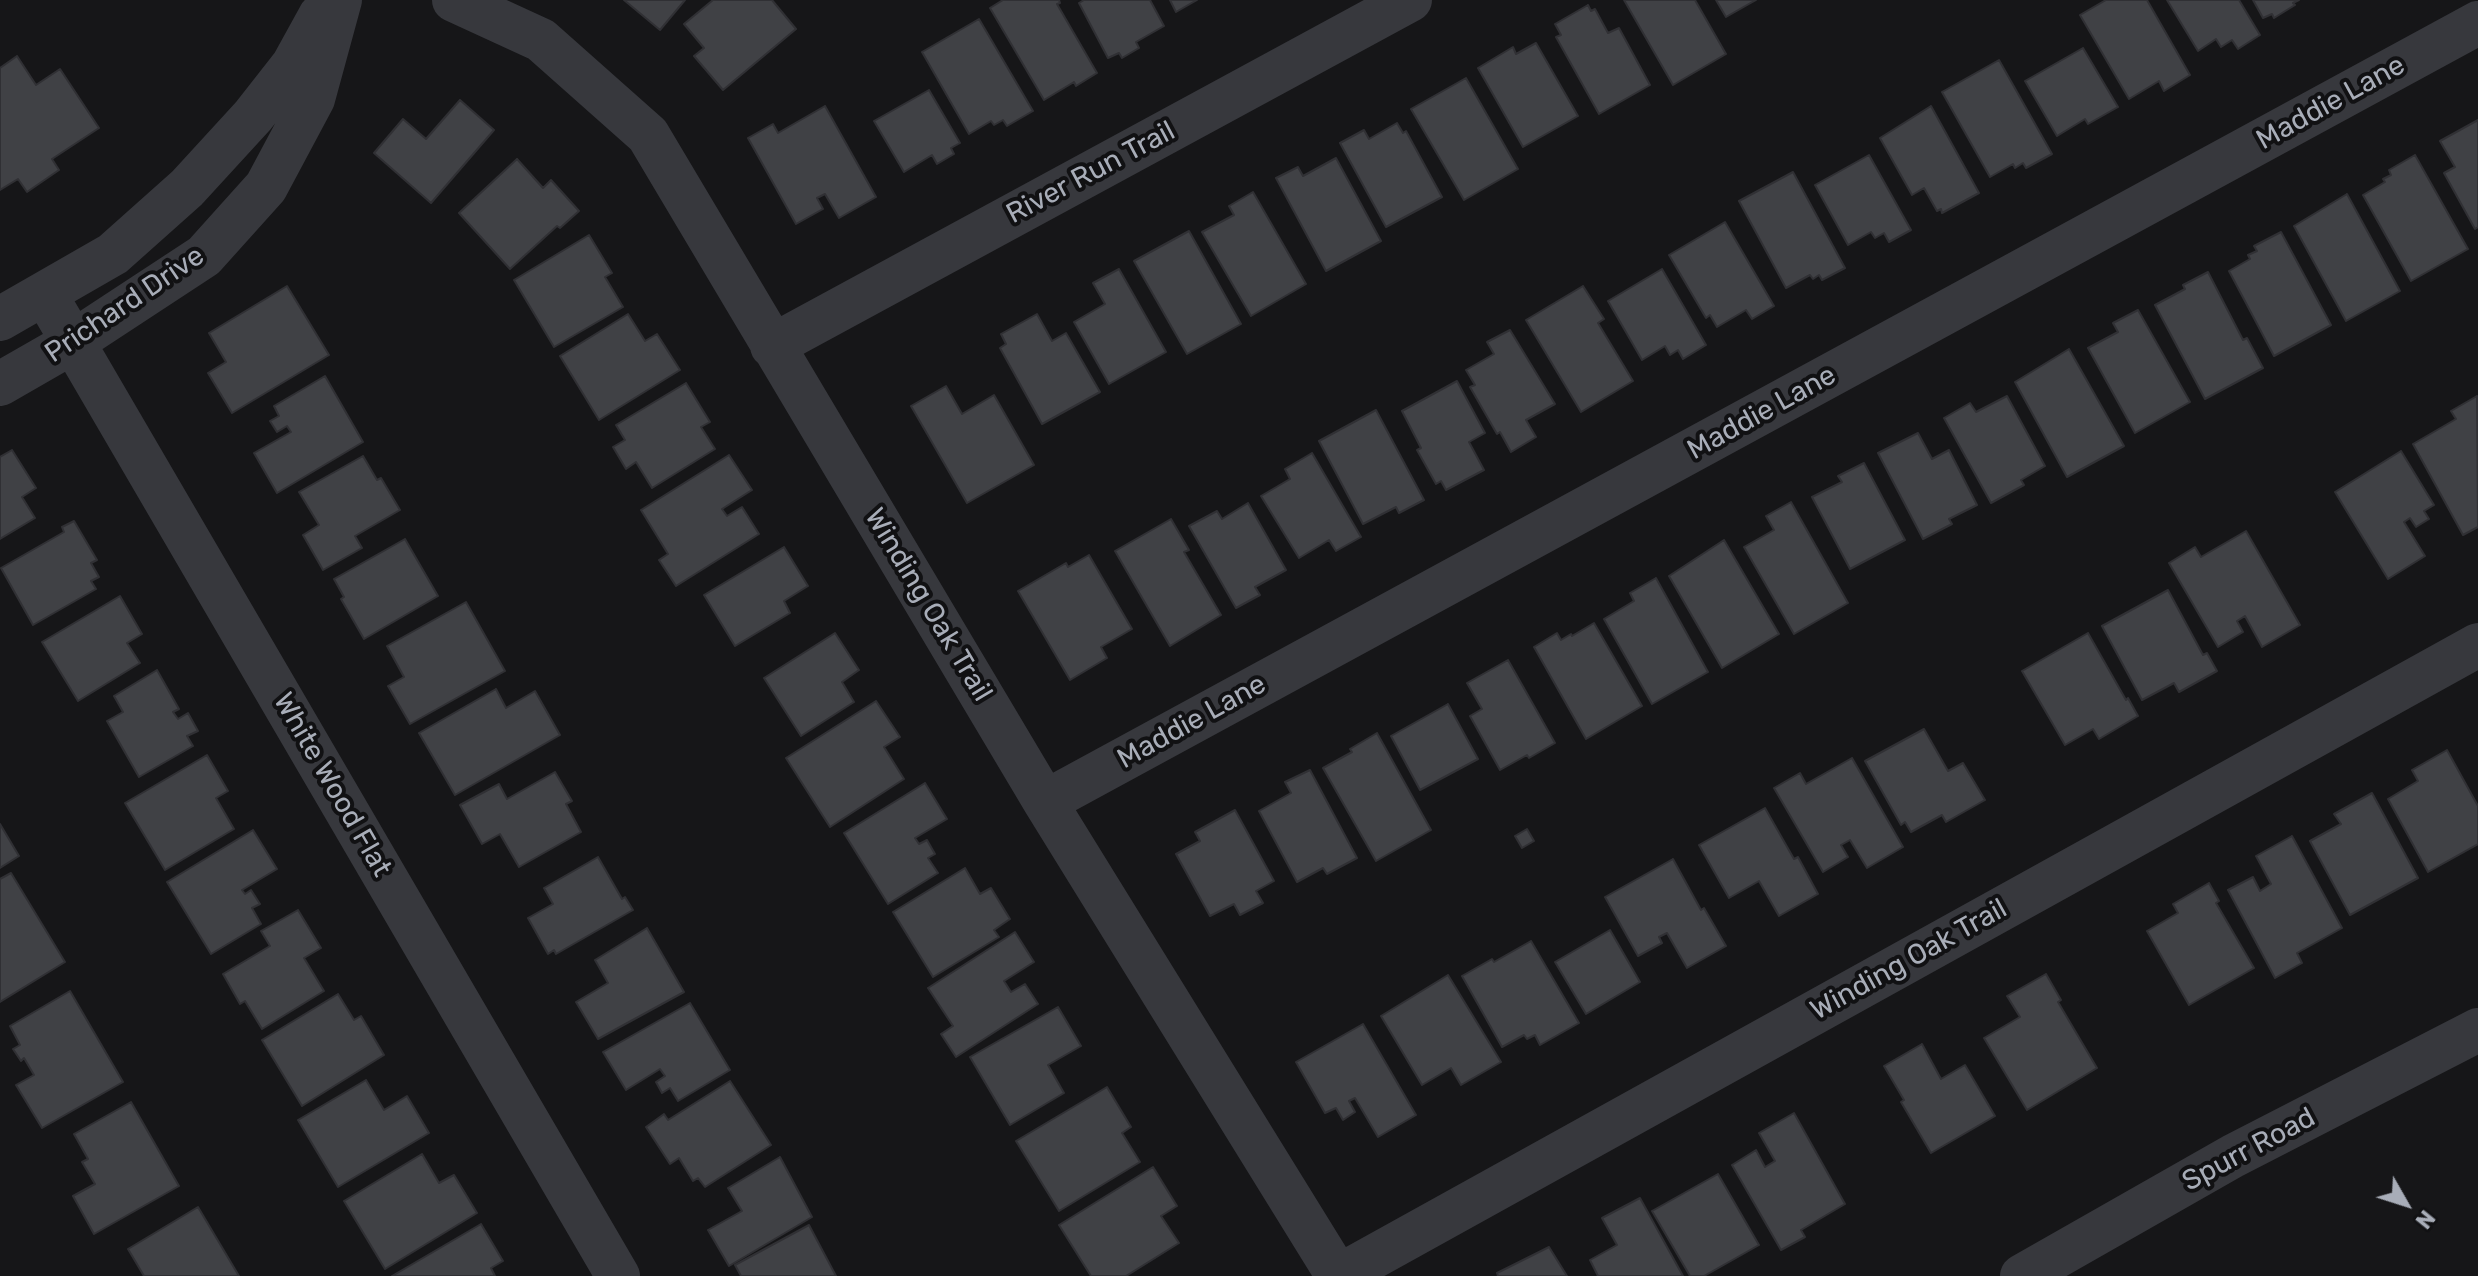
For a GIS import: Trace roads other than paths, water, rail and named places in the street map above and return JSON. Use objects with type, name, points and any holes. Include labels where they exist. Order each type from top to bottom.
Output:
[{"type":"street","name":"Prichard Drive","points":[[0,319],[113,254],[187,188],[253,116],[293,65],[330,0]]},
{"type":"street","name":"Prichard Drive","points":[[0,384],[73,342],[204,256],[266,187],[313,99],[340,0]]},
{"type":"street","name":"Winding Oak Trail","points":[[454,0],[541,40],[648,135],[1045,802],[1339,1276],[2478,645]]},
{"type":"street","name":"River Run Trail","points":[[772,346],[1410,0]]},
{"type":"street","name":"Maddie Lane","points":[[1045,802],[2478,23]]},
{"type":"street","name":"White Wood Flat","points":[[45,294],[618,1276]]},
{"type":"street","name":"Spurr Road","points":[[2022,1276],[2233,1156],[2478,1030]]}]
